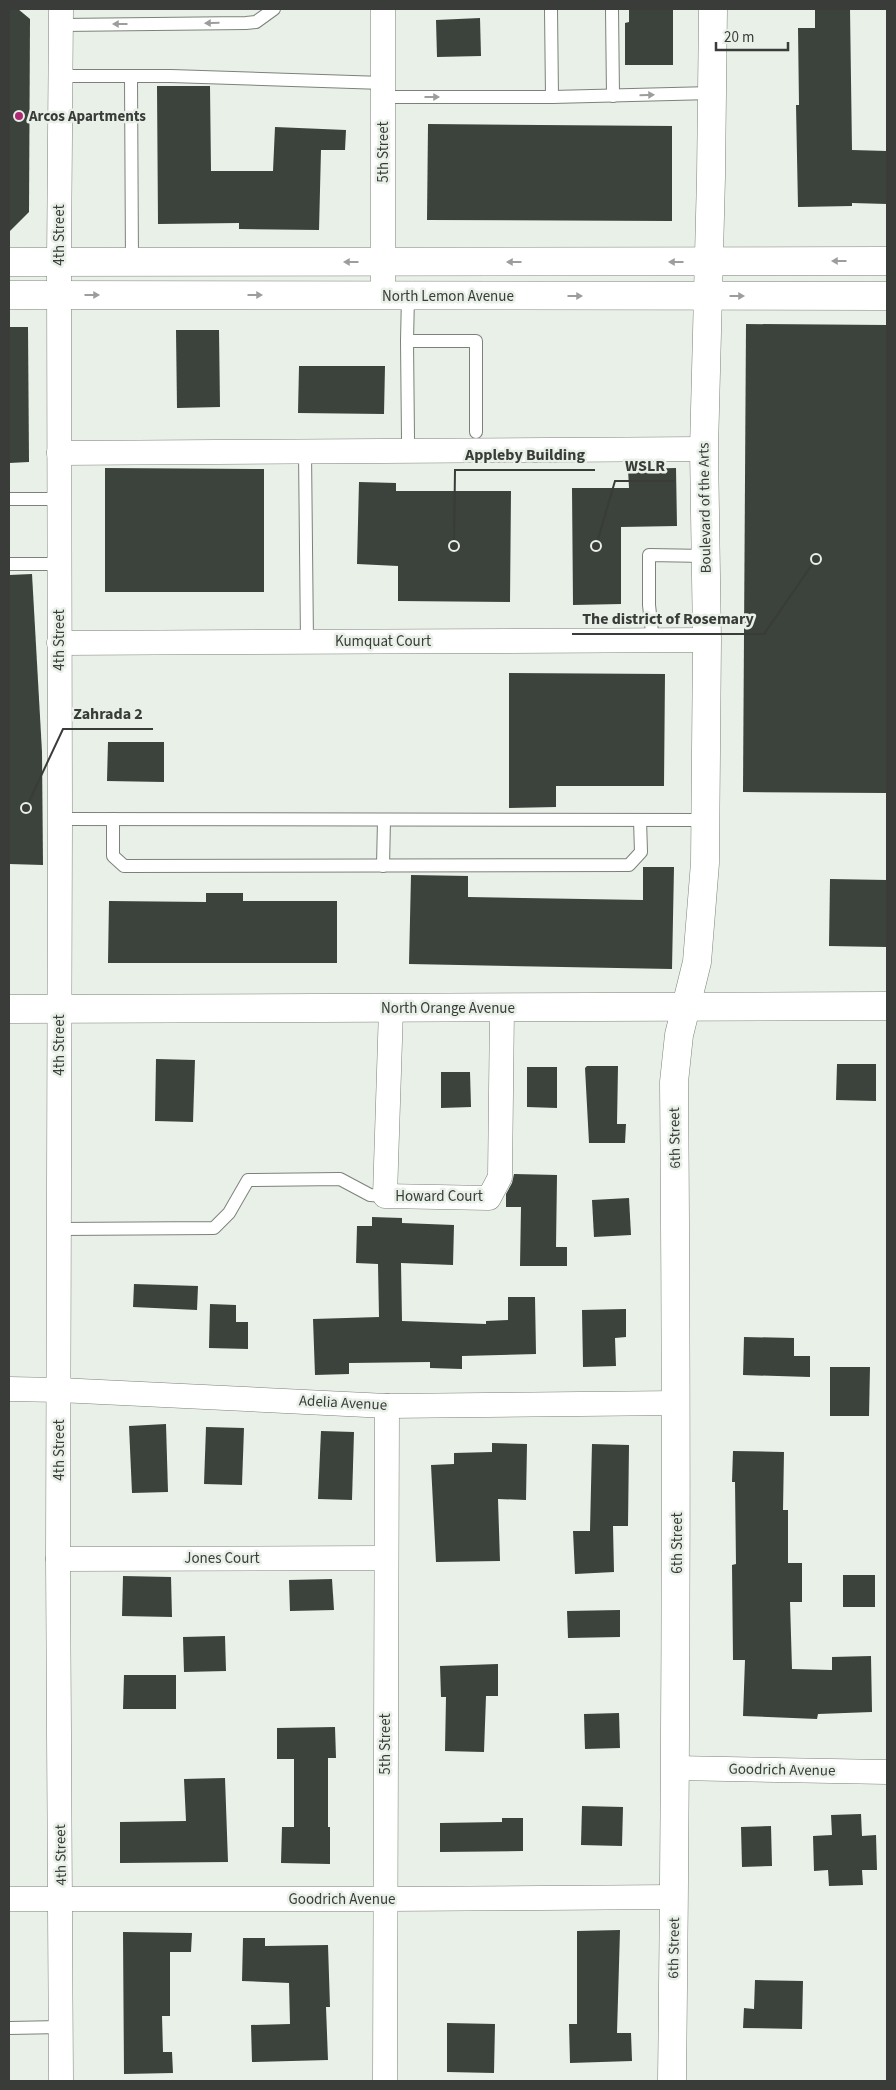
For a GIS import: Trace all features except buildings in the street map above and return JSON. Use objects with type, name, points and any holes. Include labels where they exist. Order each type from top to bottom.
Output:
[{"type":"street","name":"5th Street","points":[[383,9],[382,262],[396,296]]},
{"type":"street","name":"Boulevard of the Arts","points":[[686,1006],[698,962],[705,863],[707,640],[704,449],[713,9]]},
{"type":"street","name":"4th Street","points":[[61,17],[59,76],[60,820],[58,1559],[61,2081]]},
{"type":"street","points":[[9,262],[887,261]]},
{"type":"street","name":"North Lemon Avenue","points":[[9,295],[887,296]]},
{"type":"street","points":[[59,453],[704,449]]},
{"type":"street","name":"Kumquat Court","points":[[59,643],[707,640]]},
{"type":"street","name":"6th Street","points":[[672,2081],[676,1768],[677,1403],[674,1082],[679,1035],[686,1006]]},
{"type":"street","name":"North Orange Avenue","points":[[9,1009],[887,1006]]},
{"type":"street","name":"Howard Court","points":[[390,1009],[385,1196],[489,1198],[500,1177],[502,1008]]},
{"type":"street","name":"Adelia Avenue","points":[[9,1389],[387,1406],[677,1403]]},
{"type":"street","name":"5th Street","points":[[385,2081],[387,1406]]},
{"type":"street","name":"Jones Court","points":[[58,1559],[386,1558]]},
{"type":"street","name":"Goodrich Avenue","points":[[676,1768],[887,1772]]},
{"type":"street","name":"Goodrich Avenue","points":[[9,1899],[674,1897]]},
{"type":"lane","points":[[61,17],[246,23],[256,22],[274,9]]},
{"type":"lane","points":[[551,9],[552,98]]},
{"type":"lane","points":[[612,9],[613,96]]},
{"type":"lane","points":[[59,76],[131,76],[552,98],[712,93]]},
{"type":"lane","points":[[131,76],[132,263]]},
{"type":"lane","points":[[396,296],[407,341],[408,439]]},
{"type":"lane","points":[[407,341],[476,341],[476,432]]},
{"type":"lane","points":[[305,452],[307,642]]},
{"type":"lane","points":[[9,499],[59,499]]},
{"type":"lane","points":[[653,641],[649,605],[649,555],[706,556]]},
{"type":"lane","points":[[9,564],[59,564]]},
{"type":"lane","points":[[60,820],[706,820]]},
{"type":"lane","points":[[113,820],[113,856],[124,866],[383,866],[629,865],[640,852],[640,820]]},
{"type":"lane","points":[[383,866],[384,820]]},
{"type":"lane","points":[[59,1229],[214,1228],[229,1213],[248,1180],[340,1179],[370,1194],[385,1196]]},
{"type":"lane","points":[[9,2028],[61,2027]]},
{"type":"place","name":"Arcos Apartments","points":[[19,116]]},
{"type":"place","name":"Appleby Building","points":[[454,546]]},
{"type":"place","name":"WSLR","points":[[596,546]]},
{"type":"place","name":"The district of Rosemary","points":[[816,559]]},
{"type":"place","name":"Zahrada 2","points":[[26,808]]}]
